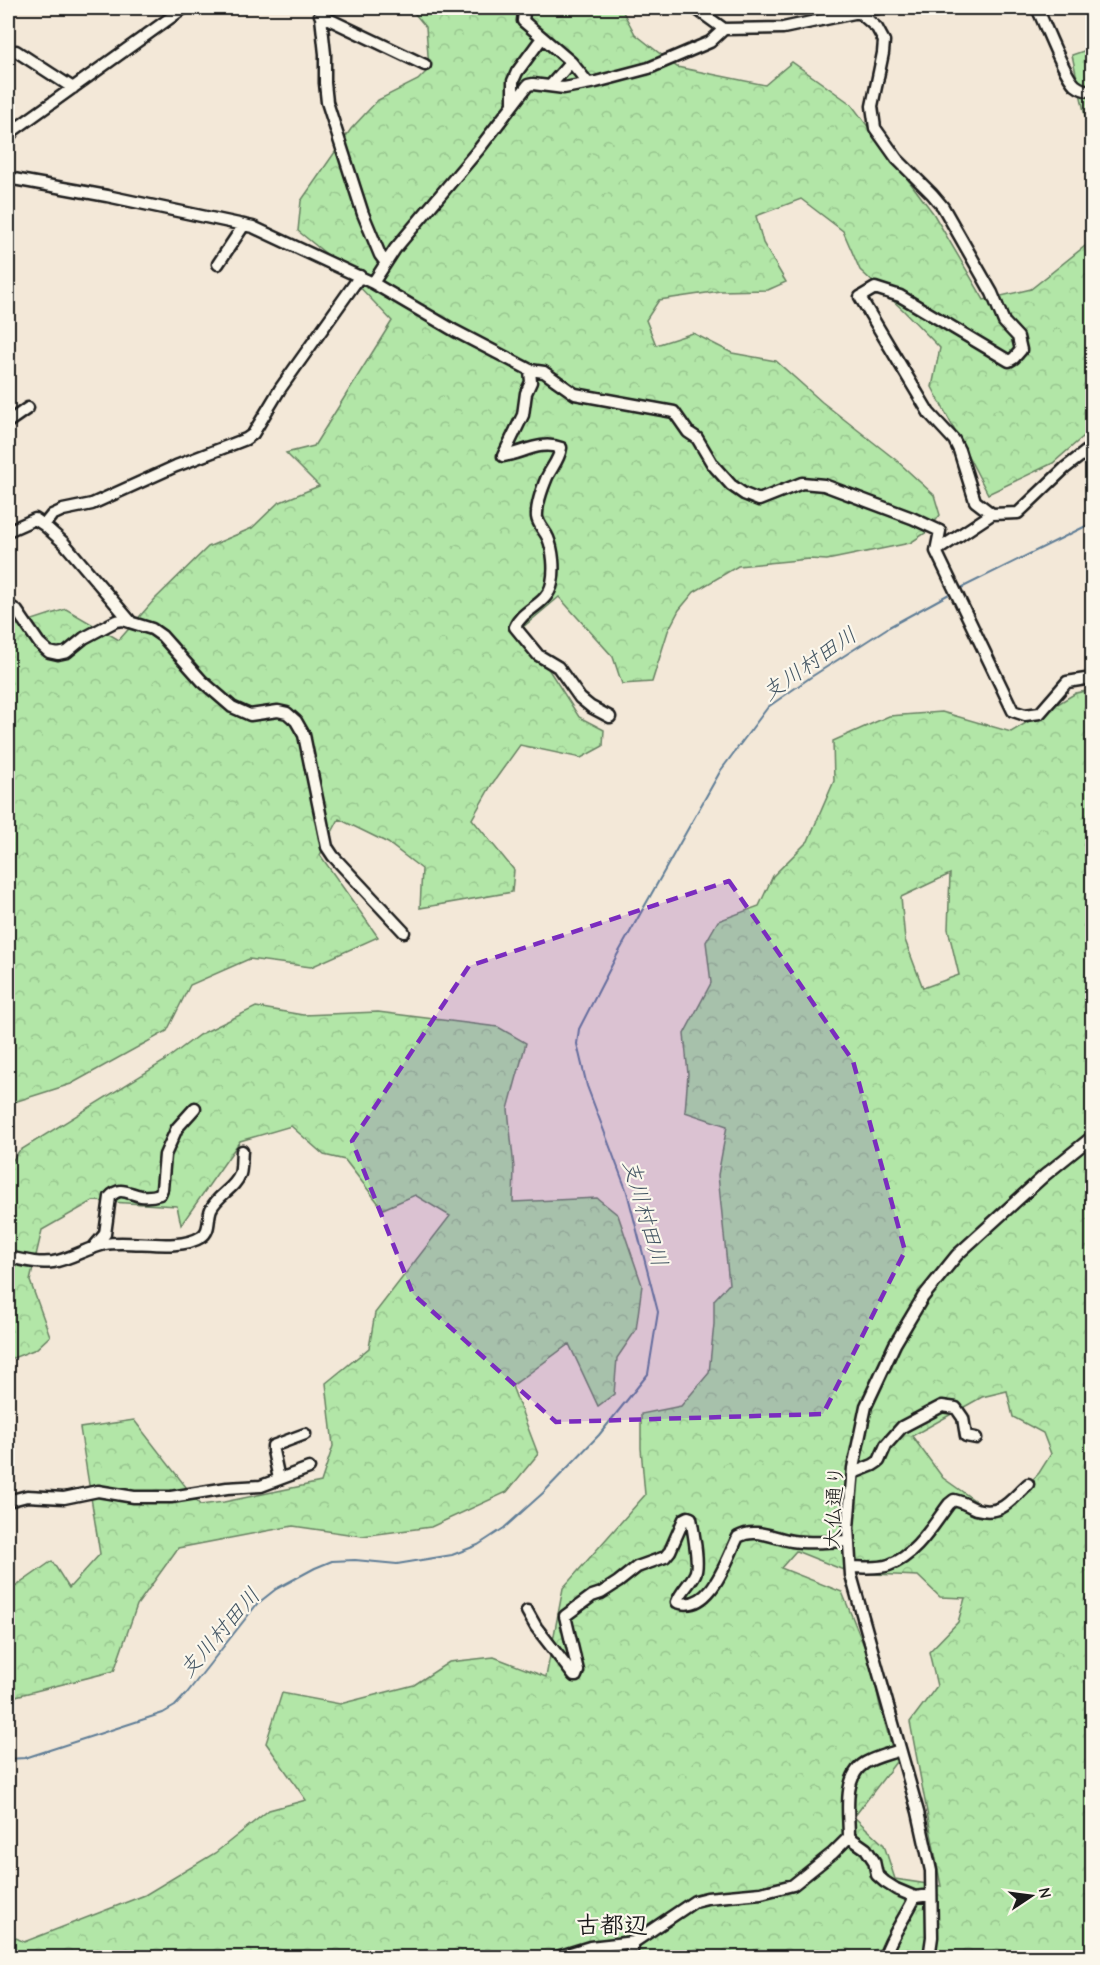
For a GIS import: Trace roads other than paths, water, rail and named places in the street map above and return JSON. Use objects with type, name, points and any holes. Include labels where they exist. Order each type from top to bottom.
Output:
[{"type":"street","points":[[8,138],[14,130],[184,8]]},
{"type":"street","points":[[526,8],[524,21],[571,62],[588,83]]},
{"type":"street","points":[[695,8],[724,29],[783,28],[878,8]]},
{"type":"street","points":[[1037,8],[1065,70],[1075,85],[1092,91]]},
{"type":"street","points":[[320,11],[425,65]]},
{"type":"street","points":[[320,11],[327,102],[363,214],[380,255],[386,263]]},
{"type":"street","points":[[860,13],[877,28],[884,41],[884,53],[872,106],[875,129],[897,159],[943,207],[992,293],[1004,322],[1018,338],[1021,350],[1009,361],[900,296],[875,288],[860,297],[929,413],[954,440],[960,450],[975,501],[992,514]]},
{"type":"street","points":[[373,283],[402,241],[479,149],[528,85],[564,88],[648,68],[711,42],[724,29]]},
{"type":"street","points":[[513,104],[513,81],[542,38]]},
{"type":"street","points":[[16,51],[73,88]]},
{"type":"street","points":[[550,86],[571,62]]},
{"type":"street","points":[[519,69],[533,84]]},
{"type":"street","points":[[8,178],[253,227],[360,276],[455,331],[530,370],[544,372],[575,394],[674,412],[688,432],[703,445],[713,465],[731,485],[744,494],[759,500],[801,483],[824,485],[912,518],[940,531],[936,551],[1014,711],[1024,715],[1040,713],[1067,682],[1092,678]]},
{"type":"street","points":[[218,264],[244,225]]},
{"type":"street","points":[[44,525],[52,515],[63,510],[92,504],[253,434],[280,389],[360,276]]},
{"type":"street","points":[[530,370],[531,382],[526,393],[523,415],[503,456],[544,445],[561,448],[557,461],[547,478],[537,515],[537,520],[548,538],[553,557],[553,581],[545,598],[517,620],[515,627],[538,655],[558,667],[580,698],[610,717]]},
{"type":"street","points":[[8,422],[28,408]]},
{"type":"street","points":[[936,551],[992,514],[1018,513],[1065,468],[1092,447]]},
{"type":"street","points":[[8,531],[35,519],[44,525],[64,543],[131,622]]},
{"type":"street","points":[[8,605],[17,611],[39,643],[49,652],[58,654],[67,652],[84,638],[116,621],[123,620],[152,629],[162,636],[202,681],[232,707],[249,715],[278,711],[287,713],[296,721],[304,735],[327,847],[404,932]]},
{"type":"street","points":[[93,1248],[105,1233],[110,1197],[113,1193],[123,1190],[142,1196],[160,1194],[165,1155],[177,1128],[195,1108]]},
{"type":"street","name":"大仏通り","points":[[929,1958],[932,1937],[931,1871],[918,1812],[850,1567],[848,1528],[853,1473],[866,1406],[895,1344],[923,1297],[957,1255],[1045,1175],[1092,1137]]},
{"type":"street","points":[[8,1257],[33,1263],[54,1262],[107,1244],[145,1245],[192,1242],[207,1231],[210,1211],[216,1200],[234,1185],[240,1172],[242,1151]]},
{"type":"street","points":[[853,1473],[873,1466],[879,1461],[885,1445],[902,1426],[942,1406],[956,1408],[963,1418],[966,1436],[975,1438]]},
{"type":"street","points":[[279,1479],[273,1446],[305,1434]]},
{"type":"street","points":[[8,1501],[27,1496],[64,1498],[98,1491],[134,1497],[171,1497],[227,1488],[261,1486],[309,1468]]},
{"type":"street","points":[[850,1567],[887,1566],[904,1558],[954,1500],[964,1502],[972,1508],[998,1511],[1028,1484]]},
{"type":"street","points":[[527,1611],[536,1627],[576,1676],[578,1671],[565,1616],[637,1567],[665,1557],[684,1519],[688,1517],[691,1518],[697,1564],[696,1573],[679,1596],[677,1602],[682,1604],[700,1598],[714,1586],[738,1537],[743,1534],[758,1533],[793,1541],[849,1541]]},
{"type":"street","points":[[554,1958],[590,1947],[634,1942],[694,1901],[761,1893],[793,1885],[849,1837],[849,1789],[853,1775],[864,1763],[900,1750]]},
{"type":"street","points":[[849,1837],[866,1849],[874,1861],[877,1875],[896,1889],[915,1897],[931,1894]]},
{"type":"street","points":[[884,1958],[892,1937],[915,1897]]},
{"type":"street","points":[[630,1958],[634,1942]]},
{"type":"waterway","name":"支川村田川","points":[[959,589],[1092,523]]},
{"type":"waterway","name":"支川村田川","points":[[8,1759],[25,1758],[163,1713],[175,1706],[257,1604],[276,1589],[315,1568],[332,1561],[355,1560],[397,1564],[452,1555],[478,1545],[504,1528],[543,1493],[599,1435],[648,1374],[658,1312],[627,1192],[587,1086],[577,1044],[579,1029],[616,957],[721,770],[768,707],[889,627],[951,593]]},
{"type":"district","name":"古都辺","points":[[612,1925]]}]
